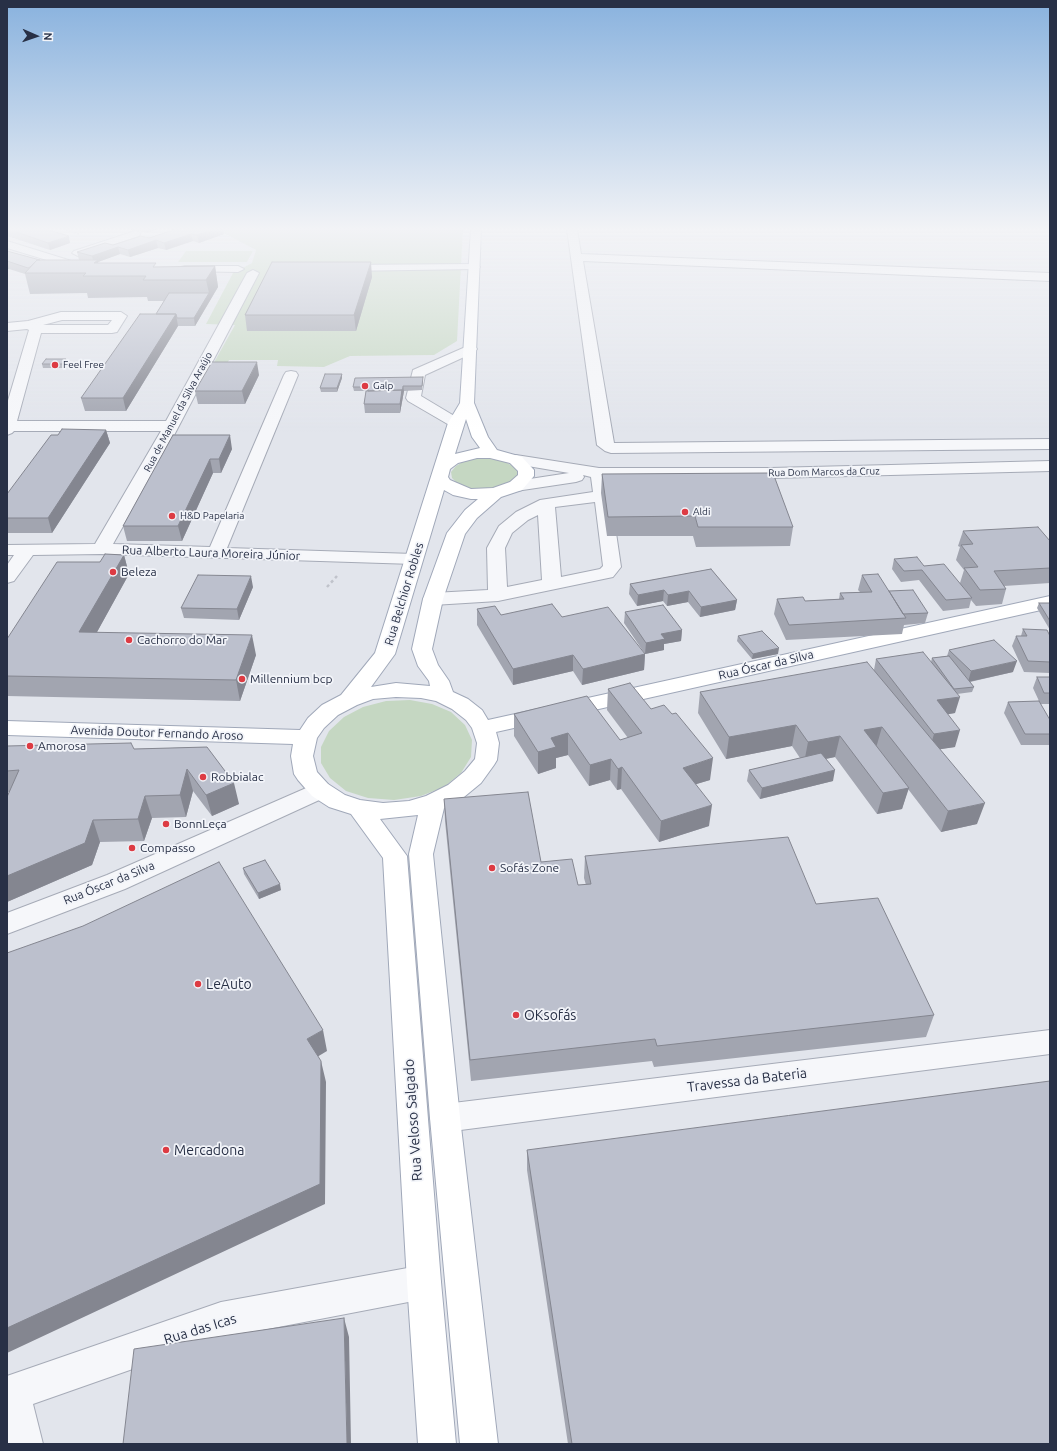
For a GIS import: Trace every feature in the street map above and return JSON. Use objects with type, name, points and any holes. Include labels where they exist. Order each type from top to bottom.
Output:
[{"type":"main road","name":"Rua Belchior Robles","points":[[473,297],[467,403],[480,437],[491,453]]},
{"type":"main road","name":"Rua Belchior Robles","points":[[348,700],[385,654],[414,559],[430,514],[456,422],[467,403]]},
{"type":"main road","points":[[491,453],[516,460],[526,470],[526,476],[523,481],[516,486],[495,493],[470,494],[444,483],[442,472],[452,460],[463,456],[491,453]]},
{"type":"main road","points":[[443,696],[439,681],[428,666],[422,649],[433,599],[447,554],[456,533],[471,514],[495,493]]},
{"type":"main road","name":"Rua Óscar da Silva","points":[[483,728],[1050,602]]},
{"type":"main road","points":[[396,690],[421,691],[443,696],[460,704],[474,715],[483,728],[488,743],[486,760],[473,777],[456,792],[433,803],[409,809],[383,811],[359,808],[337,801],[320,790],[306,774],[302,756],[306,738],[330,710],[348,700],[371,693],[396,690]]},
{"type":"main road","name":"Avenida Doutor Fernando Aroso","points":[[7,728],[306,738]]},
{"type":"main road","points":[[433,803],[421,854],[445,1118],[479,1444]]},
{"type":"main road","name":"Rua Veloso Salgado","points":[[359,808],[395,856],[424,1282],[437,1444]]},
{"type":"street","name":"Rua de Manuel da Silva Araújo","points":[[101,549],[243,297]]},
{"type":"street","points":[[582,297],[605,445],[611,448],[1050,444]]},
{"type":"street","points":[[7,327],[112,329],[121,316],[60,316],[32,327]]},
{"type":"street","points":[[32,327],[8,428],[171,426]]},
{"type":"street","points":[[456,422],[412,398],[418,373],[470,349]]},
{"type":"street","points":[[216,554],[291,375]]},
{"type":"street","name":"Rua Dom Marcos da Cruz","points":[[516,460],[599,473],[771,473],[1042,466]]},
{"type":"street","points":[[1042,466],[1050,483]]},
{"type":"street","points":[[433,599],[498,595],[606,573],[612,567],[599,473]]},
{"type":"street","name":"Rua Dom Marcos da Cruz","points":[[516,486],[599,473]]},
{"type":"street","points":[[498,595],[496,548],[505,530],[522,516],[546,504],[578,498],[602,496]]},
{"type":"street","points":[[546,504],[552,585]]},
{"type":"street","name":"Rua Alberto Laura Moreira Júnior","points":[[7,550],[101,549],[216,554],[414,559]]},
{"type":"street","points":[[7,577],[28,550]]},
{"type":"street","name":"Rua Óscar da Silva","points":[[7,924],[116,882],[320,790]]},
{"type":"street","name":"Travessa da Bateria","points":[[445,1118],[1050,1042]]},
{"type":"street","name":"Rua das Icas","points":[[10,1394],[221,1320],[424,1282]]},
{"type":"street","points":[[10,1394],[24,1444]]},
{"type":"green space","points":[[220,297],[459,297],[457,341],[434,355],[350,356],[324,367],[277,366],[278,360],[229,360],[225,367],[212,366],[235,325],[206,324]]},
{"type":"green space","points":[[477,458],[502,460],[516,468],[518,475],[513,482],[493,489],[468,488],[458,484],[452,478],[451,472],[456,466],[464,461]]},
{"type":"green space","points":[[410,700],[432,704],[451,712],[465,725],[472,740],[471,757],[461,773],[444,787],[421,796],[394,800],[368,798],[346,791],[330,778],[321,763],[321,747],[329,731],[344,717],[363,707],[386,701]]},
{"type":"building","points":[[167,297],[207,297],[194,318],[177,318],[176,314],[156,314]]},
{"type":"building","points":[[254,297],[360,297],[354,315],[245,315]]},
{"type":"building","points":[[140,314],[176,314],[123,398],[81,398]]},
{"type":"building","points":[[46,359],[66,359],[62,364],[42,364]]},
{"type":"building","points":[[212,362],[257,362],[242,391],[195,391]]},
{"type":"building","points":[[325,374],[342,374],[337,388],[320,388]]},
{"type":"building","points":[[423,377],[422,386],[403,386],[402,395],[402,390],[368,391],[368,387],[353,387],[355,378]]},
{"type":"building","points":[[402,390],[400,404],[364,404],[366,391]]},
{"type":"building","points":[[62,429],[106,430],[48,518],[7,518],[7,494],[51,435],[58,435]]},
{"type":"building","points":[[173,435],[230,435],[219,459],[210,459],[178,526],[123,526]]},
{"type":"building","points":[[773,473],[793,527],[698,527],[695,516],[608,517],[602,474]]},
{"type":"building","points":[[1038,527],[1050,541],[1050,568],[994,571],[1006,589],[980,590],[964,568],[978,567],[961,545],[973,544],[963,531]]},
{"type":"building","points":[[105,554],[124,555],[79,632],[252,635],[236,680],[7,676],[7,639],[57,562],[100,562]]},
{"type":"building","points":[[917,557],[924,566],[944,564],[972,598],[946,600],[922,570],[904,571],[894,559]]},
{"type":"building","points":[[711,569],[737,600],[701,607],[689,591],[668,595],[664,590],[638,595],[630,584]]},
{"type":"building","points":[[878,574],[906,618],[789,625],[777,599],[803,597],[805,601],[844,599],[840,593],[872,592],[862,575]]},
{"type":"building","points":[[198,575],[251,576],[237,609],[181,608]]},
{"type":"building","points":[[913,590],[928,613],[903,614],[889,591]]},
{"type":"building","points":[[1039,603],[1050,603],[1050,621]]},
{"type":"building","points":[[552,604],[562,617],[608,607],[645,654],[583,669],[573,655],[513,669],[477,609],[495,606],[501,615]]},
{"type":"building","points":[[663,605],[682,630],[661,634],[665,639],[646,643],[625,612]]},
{"type":"building","points":[[1023,629],[1047,630],[1050,636],[1050,662],[1028,661],[1016,636],[1027,636]]},
{"type":"building","points":[[762,631],[779,648],[753,654],[738,636]]},
{"type":"building","points":[[994,640],[1017,661],[971,671],[949,650]]},
{"type":"building","points":[[923,652],[960,697],[937,700],[960,730],[934,734],[876,659]]},
{"type":"building","points":[[949,656],[974,687],[954,689],[932,658]]},
{"type":"building","points":[[867,662],[985,803],[948,811],[882,727],[864,730],[909,788],[883,793],[840,736],[808,742],[796,725],[729,737],[700,692]]},
{"type":"building","points":[[1037,677],[1050,677],[1050,693],[1044,693]]},
{"type":"building","points":[[630,683],[651,709],[664,705],[672,714],[676,713],[713,758],[683,768],[712,805],[661,821],[622,767],[618,769],[611,759],[590,765],[568,733],[551,738],[556,747],[538,752],[514,714],[587,696],[620,740],[642,733],[608,689]]},
{"type":"building","points":[[1039,701],[1050,720],[1050,734],[1025,734],[1008,702]]},
{"type":"building","points":[[131,743],[134,749],[207,747],[234,783],[206,795],[187,769],[180,795],[145,796],[138,819],[93,820],[85,843],[7,876],[7,797],[19,770],[7,771],[7,746]]},
{"type":"building","points":[[821,753],[835,770],[762,788],[749,770]]},
{"type":"building","points":[[528,792],[541,862],[572,859],[578,885],[591,884],[585,856],[788,837],[816,904],[878,898],[934,1015],[657,1046],[655,1039],[470,1060],[444,799]]},
{"type":"building","points":[[265,860],[280,884],[258,893],[243,868]]},
{"type":"building","name":"Mercadona","points":[[219,862],[323,1030],[307,1039],[321,1061],[320,1184],[7,1328],[7,953],[83,926]]},
{"type":"building","points":[[1050,1081],[1050,1444],[572,1444],[527,1150]]},
{"type":"building","points":[[344,1318],[347,1444],[123,1444],[134,1349]]},
{"type":"place","name":"Feel Free","points":[[55,365]]},
{"type":"place","name":"Galp","points":[[365,386]]},
{"type":"place","name":"Aldi","points":[[685,512]]},
{"type":"place","name":"H&D Papelaria","points":[[172,516]]},
{"type":"place","name":"Beleza","points":[[113,572]]},
{"type":"place","name":"Cachorro do Mar","points":[[129,640]]},
{"type":"place","name":"Millennium bcp","points":[[242,679]]},
{"type":"place","name":"Amorosa","points":[[30,746]]},
{"type":"place","name":"Robbialac","points":[[203,777]]},
{"type":"place","name":"BonnLeça","points":[[166,824]]},
{"type":"place","name":"Compasso","points":[[132,848]]},
{"type":"place","name":"Sofás Zone","points":[[492,868]]},
{"type":"place","name":"LeAuto","points":[[198,984]]},
{"type":"place","name":"OKsofás","points":[[516,1015]]},
{"type":"place","name":"Mercadona","points":[[166,1150]]}]
